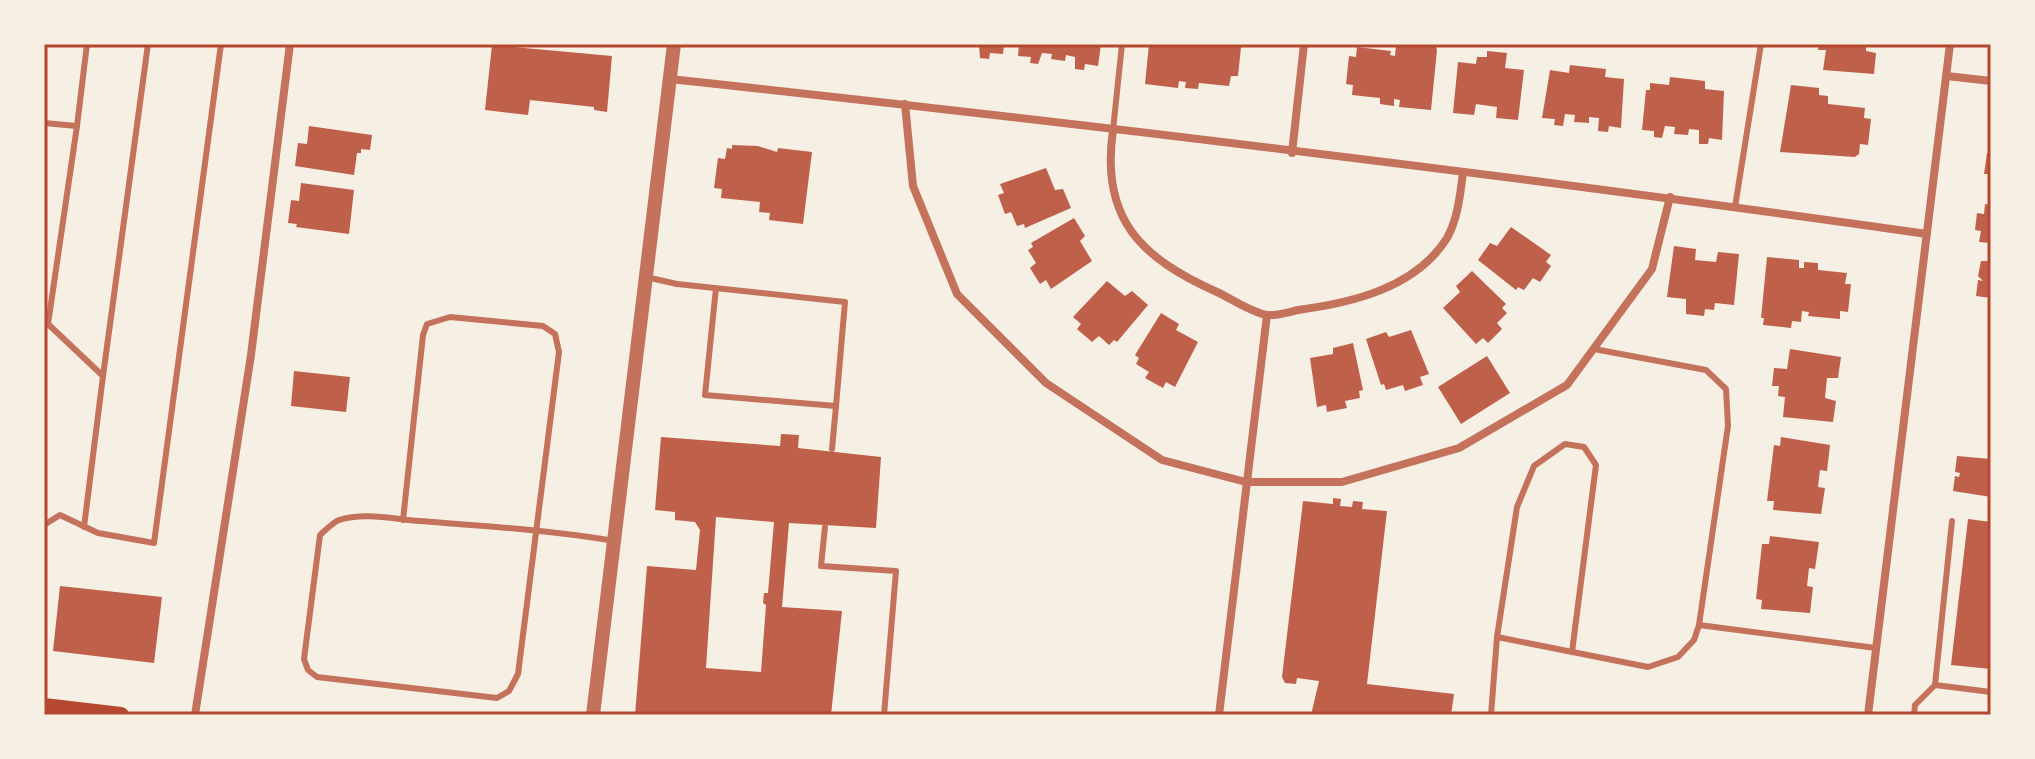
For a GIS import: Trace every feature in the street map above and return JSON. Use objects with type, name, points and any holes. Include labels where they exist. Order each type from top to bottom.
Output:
[{"type":"main road","points":[[44,706],[121,715]]},
{"type":"street","points":[[195,715],[251,355],[290,44]]},
{"type":"street","points":[[593,715],[674,44]]},
{"type":"street","points":[[1292,153],[1304,44]]},
{"type":"street","points":[[1868,715],[1950,44]]},
{"type":"street","points":[[1947,76],[1991,81]]},
{"type":"street","points":[[670,79],[905,104],[1670,197],[1927,234]]},
{"type":"street","points":[[905,104],[913,186],[957,294],[1046,383],[1162,460],[1246,482],[1342,482],[1459,448],[1567,385],[1652,269],[1670,197]]},
{"type":"street","points":[[1113,130],[1108,165],[1118,211],[1141,245],[1183,277],[1267,315],[1343,304],[1389,287],[1419,267],[1446,238],[1458,209],[1463,173]]},
{"type":"street","points":[[1219,715],[1267,315]]},
{"type":"lane","points":[[87,44],[48,324],[103,376]]},
{"type":"lane","points":[[84,527],[148,44]]},
{"type":"lane","points":[[44,525],[60,515],[98,533],[154,543],[221,44]]},
{"type":"lane","points":[[1113,130],[1122,44]]},
{"type":"lane","points":[[1735,207],[1761,44]]},
{"type":"lane","points":[[44,123],[77,126]]},
{"type":"lane","points":[[646,277],[845,302],[832,449]]},
{"type":"lane","points":[[716,288],[705,395],[836,406]]},
{"type":"lane","points":[[403,520],[423,335],[427,324],[450,317],[543,326],[555,334],[559,352],[535,529],[518,674],[509,691],[497,698],[317,677],[308,670],[304,659],[320,535],[336,521],[360,516],[403,520],[535,529],[615,541]]},
{"type":"lane","points":[[1497,637],[1648,667],[1678,657],[1694,640],[1699,625],[1728,426],[1726,389],[1706,370],[1594,349]]},
{"type":"lane","points":[[1491,715],[1497,637],[1517,507],[1534,466],[1565,444],[1584,447],[1596,465],[1572,652]]},
{"type":"lane","points":[[1914,715],[1915,705],[1935,685],[1952,521]]},
{"type":"lane","points":[[825,527],[821,566],[896,571],[884,715]]},
{"type":"lane","points":[[1699,625],[1876,648]]},
{"type":"lane","points":[[1935,685],[1991,692]]},
{"type":"building","points":[[979,44],[1004,44],[1003,54],[990,53],[989,59],[980,58]]},
{"type":"building","points":[[1019,44],[1101,44],[1098,66],[1085,64],[1084,70],[1075,69],[1075,57],[1066,55],[1065,61],[1051,59],[1052,54],[1042,53],[1038,64],[1030,63],[1031,57],[1018,56]]},
{"type":"building","points":[[1149,44],[1234,44],[1241,47],[1238,76],[1231,76],[1229,86],[1199,83],[1198,89],[1185,88],[1186,82],[1179,81],[1178,88],[1145,84]]},
{"type":"building","points":[[1435,44],[1431,110],[1399,107],[1400,100],[1394,99],[1394,106],[1380,104],[1380,98],[1352,95],[1353,85],[1346,84],[1349,56],[1356,57],[1357,47],[1391,51],[1390,55],[1395,56],[1396,45]]},
{"type":"building","points":[[1819,44],[1866,44],[1866,51],[1876,53],[1874,74],[1823,70],[1826,50],[1818,50]]},
{"type":"building","points":[[492,45],[612,56],[607,112],[594,110],[594,107],[530,100],[528,115],[485,110]]},
{"type":"building","points":[[1487,51],[1507,53],[1505,68],[1524,70],[1518,120],[1496,118],[1497,107],[1476,104],[1474,115],[1453,113],[1458,62],[1476,64],[1477,57],[1487,57]]},
{"type":"building","points":[[1570,65],[1606,69],[1605,77],[1624,79],[1621,128],[1609,126],[1608,132],[1598,131],[1599,118],[1589,117],[1589,123],[1574,122],[1575,115],[1565,114],[1563,126],[1554,125],[1555,119],[1542,118],[1550,70],[1569,73]]},
{"type":"building","points":[[1670,77],[1705,81],[1705,89],[1724,91],[1722,140],[1709,138],[1708,144],[1699,144],[1699,130],[1689,129],[1688,135],[1674,134],[1675,127],[1665,126],[1662,138],[1654,137],[1654,131],[1642,130],[1646,90],[1650,90],[1650,83],[1669,85]]},
{"type":"building","points":[[1791,85],[1819,88],[1819,95],[1828,96],[1828,104],[1865,108],[1864,118],[1871,119],[1868,145],[1860,144],[1859,154],[1855,157],[1780,152]]},
{"type":"building","points":[[309,126],[372,135],[370,150],[361,149],[361,153],[357,153],[354,175],[295,166],[298,143],[307,144]]},
{"type":"building","points":[[732,145],[758,146],[777,152],[778,148],[812,152],[803,224],[769,220],[770,213],[759,212],[760,202],[721,198],[722,189],[714,188],[718,158],[725,159],[727,148],[732,149]]},
{"type":"building","points":[[1987,153],[1991,154],[1991,174],[1984,174]]},
{"type":"building","points":[[1046,168],[1055,190],[1063,189],[1071,208],[1025,228],[1024,224],[1017,226],[1011,212],[1005,214],[998,195],[1004,193],[1000,184]]},
{"type":"building","points":[[301,183],[354,190],[349,234],[296,227],[297,224],[288,223],[291,200],[299,201]]},
{"type":"building","points":[[1985,204],[1991,205],[1991,243],[1979,242],[1981,231],[1975,230],[1977,213],[1984,214]]},
{"type":"building","points":[[1074,218],[1085,236],[1080,241],[1092,261],[1051,289],[1046,280],[1040,284],[1030,268],[1036,263],[1028,250],[1033,247],[1031,243]]},
{"type":"building","points":[[1511,227],[1551,255],[1546,262],[1551,266],[1540,282],[1533,278],[1524,290],[1518,287],[1516,290],[1478,260],[1490,243],[1497,246]]},
{"type":"building","points":[[1674,246],[1696,249],[1695,260],[1716,262],[1718,252],[1739,254],[1734,305],[1715,303],[1714,310],[1705,309],[1704,316],[1686,314],[1686,299],[1667,297]]},
{"type":"building","points":[[1767,257],[1799,260],[1799,268],[1804,268],[1804,262],[1818,263],[1818,270],[1847,273],[1845,284],[1851,284],[1848,312],[1840,311],[1840,319],[1808,316],[1809,312],[1802,311],[1801,322],[1792,321],[1791,328],[1763,325],[1764,318],[1761,318]]},
{"type":"building","points":[[1981,261],[1991,261],[1991,298],[1976,296],[1978,280],[1983,281],[1978,276]]},
{"type":"building","points":[[1472,271],[1506,304],[1502,308],[1507,313],[1497,323],[1502,329],[1488,343],[1483,338],[1476,344],[1443,308],[1460,292],[1456,286]]},
{"type":"building","points":[[1107,281],[1125,296],[1132,291],[1148,305],[1117,342],[1114,340],[1109,345],[1099,336],[1092,342],[1077,329],[1081,324],[1073,317]]},
{"type":"building","points":[[1161,313],[1179,324],[1176,330],[1198,342],[1175,387],[1166,382],[1163,388],[1145,378],[1149,372],[1136,364],[1139,358],[1135,355]]},
{"type":"building","points":[[1411,330],[1429,374],[1420,377],[1423,385],[1405,391],[1403,385],[1386,390],[1384,384],[1381,385],[1366,339],[1386,332],[1389,337]]},
{"type":"building","points":[[1353,343],[1363,390],[1359,391],[1360,398],[1345,401],[1347,408],[1327,412],[1326,405],[1317,407],[1310,358],[1333,354],[1333,348]]},
{"type":"building","points":[[1790,349],[1841,357],[1838,378],[1827,378],[1825,398],[1836,401],[1833,422],[1783,417],[1785,397],[1778,396],[1779,386],[1772,386],[1774,368],[1787,369]]},
{"type":"building","points":[[1487,356],[1510,393],[1461,424],[1438,387]]},
{"type":"building","points":[[294,371],[350,377],[346,412],[291,406]]},
{"type":"building","points":[[781,434],[799,435],[798,448],[881,457],[876,528],[789,523],[782,607],[842,611],[831,715],[635,715],[647,566],[696,570],[700,530],[695,522],[675,520],[675,512],[655,510],[661,437],[780,446]],"holes":[[[716,517],[774,522],[768,593],[764,593],[763,603],[766,605],[761,672],[706,668]]]},
{"type":"building","points":[[1781,437],[1830,445],[1827,471],[1820,470],[1818,487],[1825,488],[1821,514],[1773,510],[1774,501],[1767,501],[1774,445],[1780,446]]},
{"type":"building","points":[[1957,456],[1991,459],[1991,497],[1953,491],[1955,476],[1959,477],[1960,473],[1955,472]]},
{"type":"building","points":[[1333,498],[1341,499],[1340,506],[1352,507],[1353,501],[1363,502],[1362,509],[1387,511],[1367,684],[1454,694],[1451,715],[1311,715],[1319,681],[1297,678],[1296,684],[1285,683],[1282,677],[1303,501],[1333,504]]},
{"type":"building","points":[[1968,519],[1991,522],[1991,669],[1951,665]]},
{"type":"building","points":[[1770,536],[1819,542],[1815,569],[1809,568],[1807,586],[1813,587],[1810,613],[1761,609],[1762,600],[1756,599],[1762,544],[1769,544]]},
{"type":"building","points":[[60,586],[162,597],[154,663],[53,651]]}]
